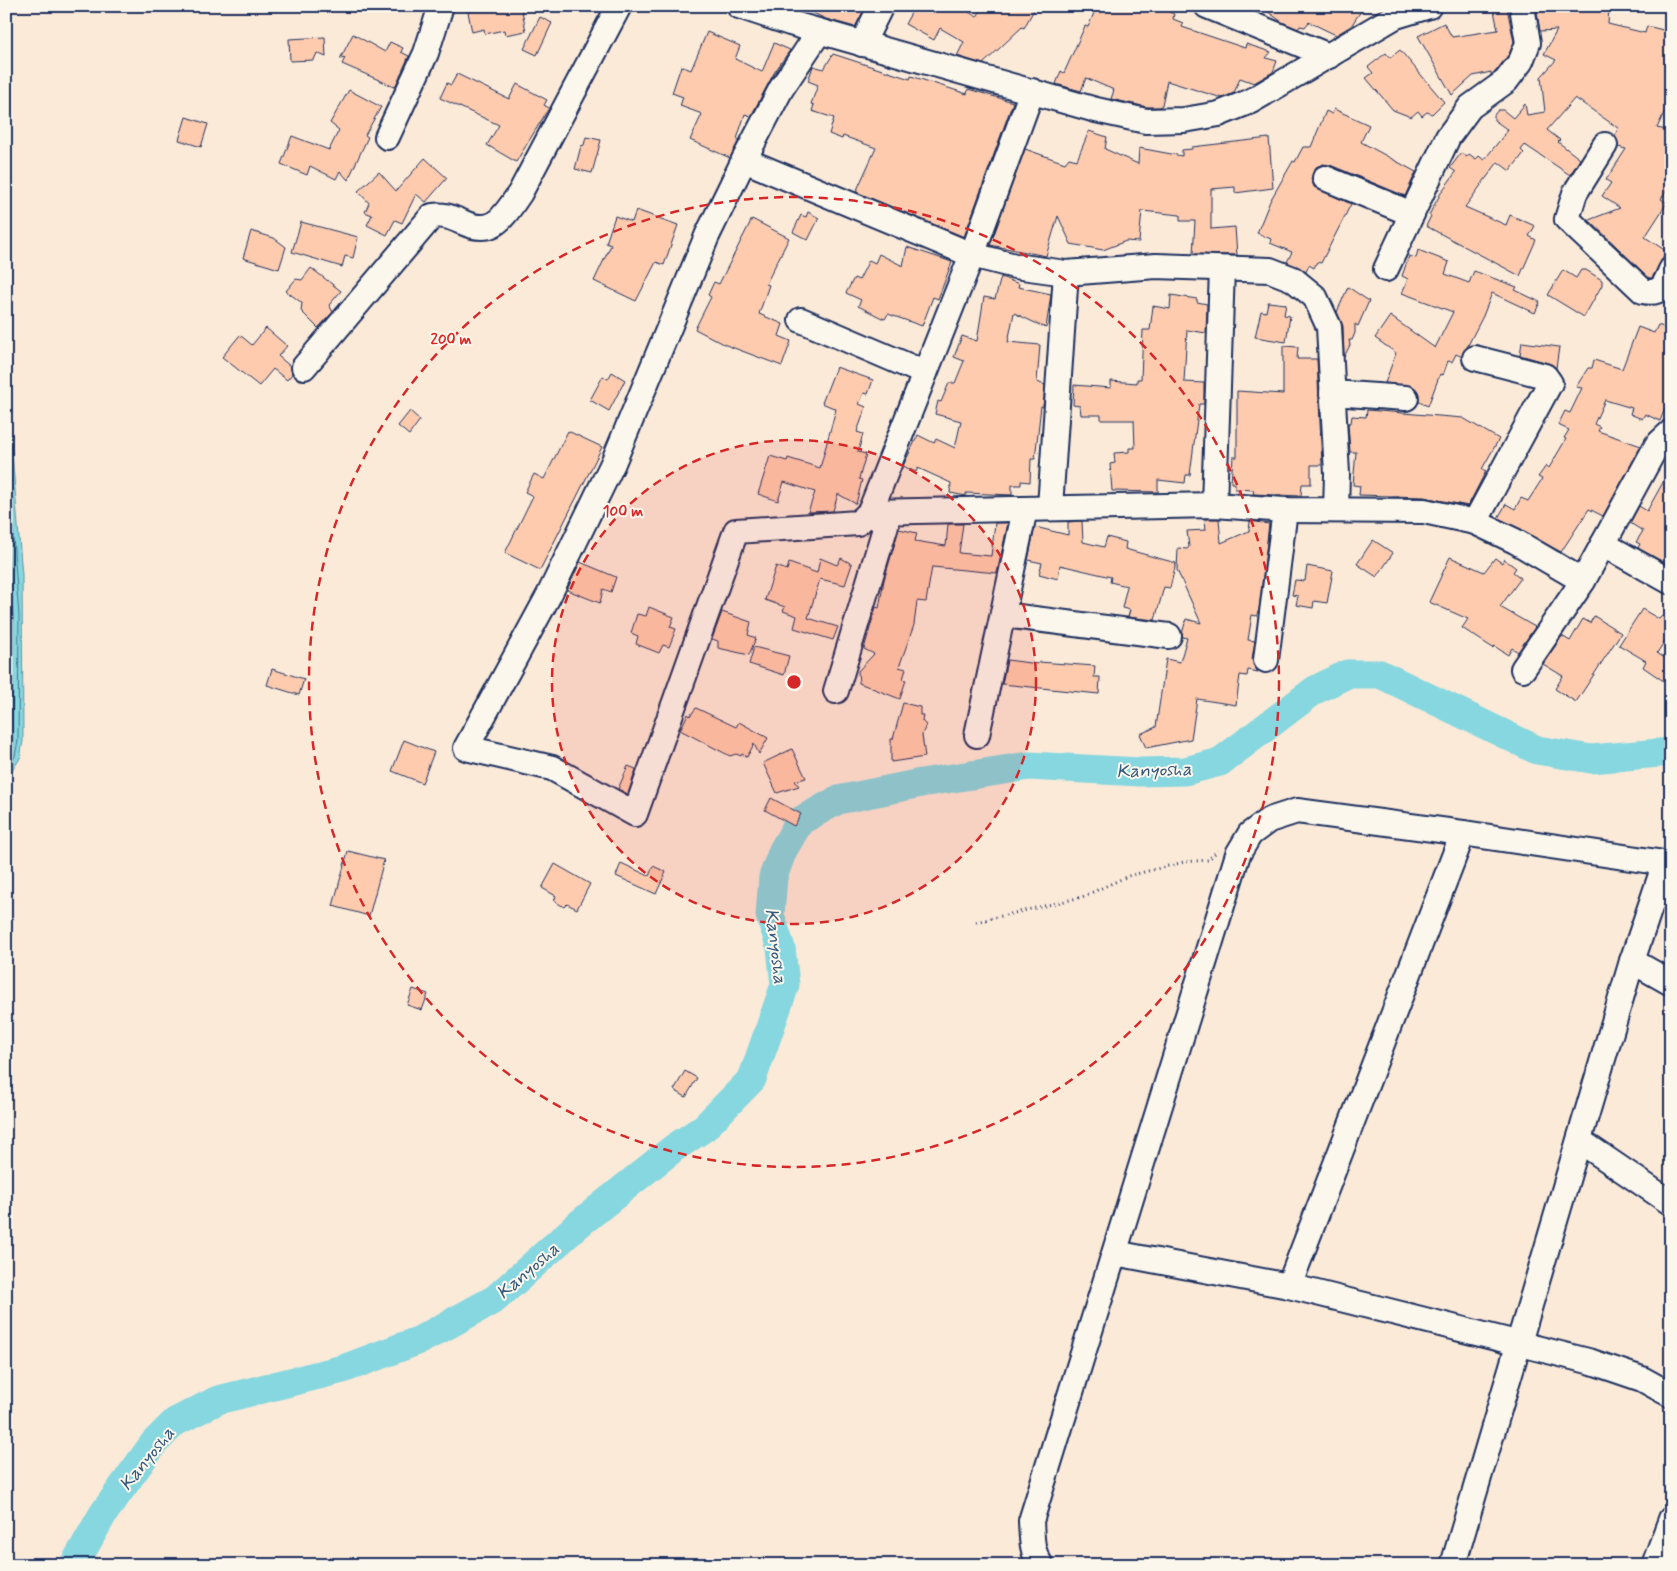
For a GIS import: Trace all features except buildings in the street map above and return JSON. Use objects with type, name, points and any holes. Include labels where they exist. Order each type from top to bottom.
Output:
[{"type":"street","points":[[387,137],[426,53],[441,6]]},
{"type":"street","points":[[304,367],[432,216],[444,214],[479,229],[489,228],[504,216],[520,193],[619,6]]},
{"type":"street","points":[[739,6],[819,32],[1096,110],[1146,121],[1184,120],[1219,114],[1251,102],[1329,56],[1390,11],[1429,6]]},
{"type":"street","points":[[862,44],[880,6]]},
{"type":"street","points":[[1207,6],[1329,56]]},
{"type":"street","points":[[1386,269],[1448,137],[1462,116],[1506,81],[1521,61],[1528,44],[1522,6]]},
{"type":"street","points":[[819,32],[781,89],[744,160],[707,236],[613,463],[549,595],[466,748],[552,768],[635,814],[736,531],[858,522],[870,512],[972,255],[1032,91]]},
{"type":"street","points":[[1604,145],[1575,193],[1567,219],[1643,291],[1652,293],[1660,291],[1665,286],[1671,270]]},
{"type":"street","points":[[744,160],[972,255],[1015,266],[1066,274],[1156,266],[1270,270],[1293,279],[1315,297],[1329,327],[1337,474],[1336,510]]},
{"type":"street","points":[[1325,178],[1412,214]]},
{"type":"street","points":[[1214,505],[1222,269]]},
{"type":"street","points":[[1050,508],[1066,274]]},
{"type":"street","points":[[801,320],[925,373]]},
{"type":"street","points":[[1475,358],[1545,376],[1550,383],[1475,522]]},
{"type":"street","points":[[1332,393],[1406,398]]},
{"type":"street","points":[[1523,669],[1583,581],[1657,445],[1671,432]]},
{"type":"street","points":[[870,512],[1214,505],[1285,510],[1424,511],[1475,522],[1515,541],[1583,581]]},
{"type":"street","points":[[977,735],[1025,509]]},
{"type":"street","points":[[1266,660],[1285,510]]},
{"type":"street","points":[[836,691],[886,526],[870,512]]},
{"type":"street","points":[[1603,544],[1671,582]]},
{"type":"street","points":[[1004,615],[1169,636]]},
{"type":"street","points":[[1040,1565],[1036,1559],[1032,1542],[1031,1521],[1238,854],[1250,834],[1269,820],[1297,811],[1463,833],[1668,864],[1632,961],[1454,1565]]},
{"type":"street","points":[[1290,1286],[1463,833]]},
{"type":"street","points":[[1632,961],[1671,983]]},
{"type":"street","points":[[1580,1142],[1671,1203]]},
{"type":"street","points":[[1115,1253],[1290,1286],[1520,1344],[1601,1365],[1642,1379],[1671,1396]]},
{"type":"street","points":[[1654,1565],[1671,1519]]},
{"type":"path","points":[[976,922],[1082,897],[1128,876],[1184,862],[1208,860],[1224,845],[1250,834]]},
{"type":"water","points":[[6,379],[22,575],[23,741],[20,758],[6,781]]},
{"type":"waterway","name":"Kanyosha","points":[[74,1565],[103,1514],[154,1443],[175,1422],[218,1400],[343,1369],[420,1340],[495,1299],[579,1224],[674,1148],[704,1128],[752,1079],[785,985],[781,948],[770,915],[773,877],[783,850],[800,821],[838,800],[921,783],[1029,766],[1140,772],[1185,771],[1220,762],[1315,690],[1347,674],[1380,674],[1537,750],[1591,759],[1671,752]]}]
